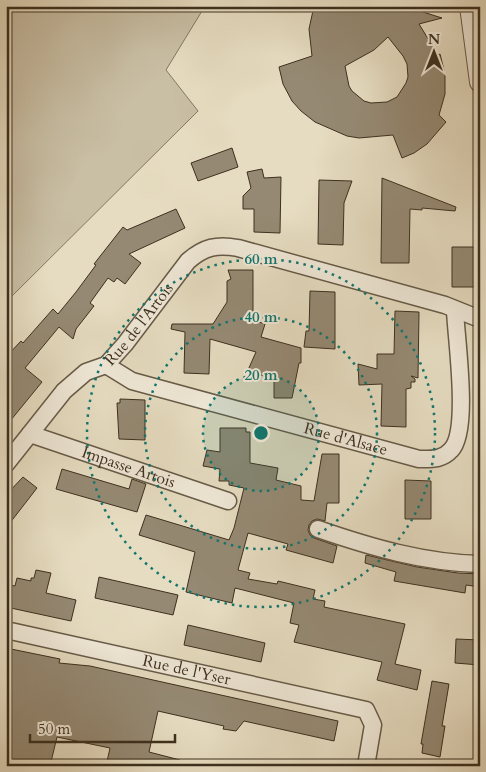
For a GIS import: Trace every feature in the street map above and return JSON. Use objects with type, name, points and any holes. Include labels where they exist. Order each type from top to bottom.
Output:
[{"type":"street","points":[[470,6],[480,82]]},
{"type":"street","name":"Rue de l'Artois","points":[[6,464],[74,380],[86,372],[106,365],[125,344],[188,261],[197,252],[225,246],[238,248],[445,305],[455,310]]},
{"type":"street","points":[[455,310],[480,319]]},
{"type":"street","name":"Rue d'Alsace","points":[[106,365],[132,381],[419,459],[437,459],[453,449],[461,428],[462,408],[455,310]]},
{"type":"street","name":"Impasse Artois","points":[[30,434],[228,501]]},
{"type":"street","points":[[318,529],[349,540],[420,558],[480,564]]},
{"type":"street","name":"Rue de l'Yser","points":[[6,630],[366,710],[373,725],[366,766]]},
{"type":"shaded area","points":[[6,6],[205,6],[166,70],[198,111],[6,302]]},
{"type":"building","points":[[314,6],[404,6],[442,18],[419,24],[438,55],[440,54],[445,74],[445,94],[439,115],[446,122],[427,144],[414,153],[402,158],[393,135],[359,138],[347,136],[315,122],[292,101],[283,84],[279,67],[312,56],[309,29]],"holes":[[[388,37],[407,64],[408,77],[397,97],[387,102],[371,103],[364,101],[352,91],[349,86],[345,66],[374,50]]]},
{"type":"building","points":[[232,148],[238,167],[198,181],[191,163]]},
{"type":"building","points":[[262,169],[264,178],[281,177],[280,233],[254,232],[254,209],[243,209],[243,196],[251,188],[247,172]]},
{"type":"building","points":[[382,178],[456,207],[455,211],[422,208],[422,210],[410,209],[409,263],[381,263]]},
{"type":"building","points":[[319,180],[352,181],[344,203],[343,245],[318,244]]},
{"type":"building","points":[[176,209],[185,228],[129,254],[141,263],[125,284],[117,278],[114,282],[108,278],[90,303],[94,306],[76,329],[73,339],[59,327],[25,368],[42,382],[6,426],[6,357],[21,341],[23,343],[53,309],[58,314],[123,227],[127,230]]},
{"type":"building","points":[[452,247],[479,247],[479,287],[452,287]]},
{"type":"building","points":[[228,270],[253,270],[253,320],[265,324],[261,337],[301,348],[301,363],[299,363],[292,398],[274,398],[274,380],[248,370],[256,352],[210,339],[209,374],[184,373],[185,332],[171,329],[172,324],[213,324],[227,302],[227,281],[231,279]]},
{"type":"building","points":[[310,291],[335,292],[335,349],[304,347],[306,331],[309,331]]},
{"type":"building","points":[[395,311],[419,312],[418,378],[411,376],[415,379],[415,382],[411,382],[411,388],[406,389],[406,427],[381,426],[382,384],[359,385],[358,364],[377,369],[377,354],[394,354]]},
{"type":"building","points":[[120,399],[145,400],[145,440],[119,439],[117,403],[120,403]]},
{"type":"building","points":[[220,428],[246,428],[246,432],[250,432],[250,463],[278,468],[276,480],[301,486],[301,500],[314,501],[322,454],[339,454],[339,503],[327,503],[325,521],[317,519],[312,521],[308,530],[314,538],[337,546],[333,563],[286,550],[288,544],[248,533],[238,570],[250,573],[248,579],[277,584],[278,581],[315,590],[313,599],[325,601],[324,607],[405,624],[395,664],[421,670],[417,690],[377,680],[382,662],[294,642],[299,625],[290,623],[294,603],[235,588],[232,603],[186,592],[195,552],[139,535],[146,515],[229,540],[244,488],[229,485],[229,481],[219,481],[220,469],[203,466],[207,450],[220,452]]},
{"type":"building","points":[[62,469],[129,489],[132,479],[146,484],[137,512],[56,489]]},
{"type":"building","points":[[23,477],[37,488],[6,528],[6,495]]},
{"type":"building","points":[[405,480],[431,481],[431,519],[405,519]]},
{"type":"building","points":[[366,555],[417,567],[480,574],[480,587],[466,585],[465,593],[394,581],[396,572],[365,563]]},
{"type":"building","points":[[36,570],[51,573],[46,593],[76,600],[71,621],[6,607],[6,584],[15,586],[17,578],[31,581]]},
{"type":"building","points":[[99,577],[178,595],[173,615],[95,598]]},
{"type":"building","points":[[188,625],[265,643],[261,662],[184,645]]},
{"type":"building","points":[[456,639],[480,640],[480,665],[455,663]]},
{"type":"building","points":[[6,648],[60,659],[59,663],[90,666],[338,721],[334,741],[244,721],[236,731],[223,729],[224,726],[158,711],[149,752],[180,760],[179,766],[106,766],[110,748],[57,737],[50,766],[6,766]]},
{"type":"building","points":[[432,681],[449,684],[442,726],[445,726],[440,757],[422,753],[423,744],[421,744]]}]
